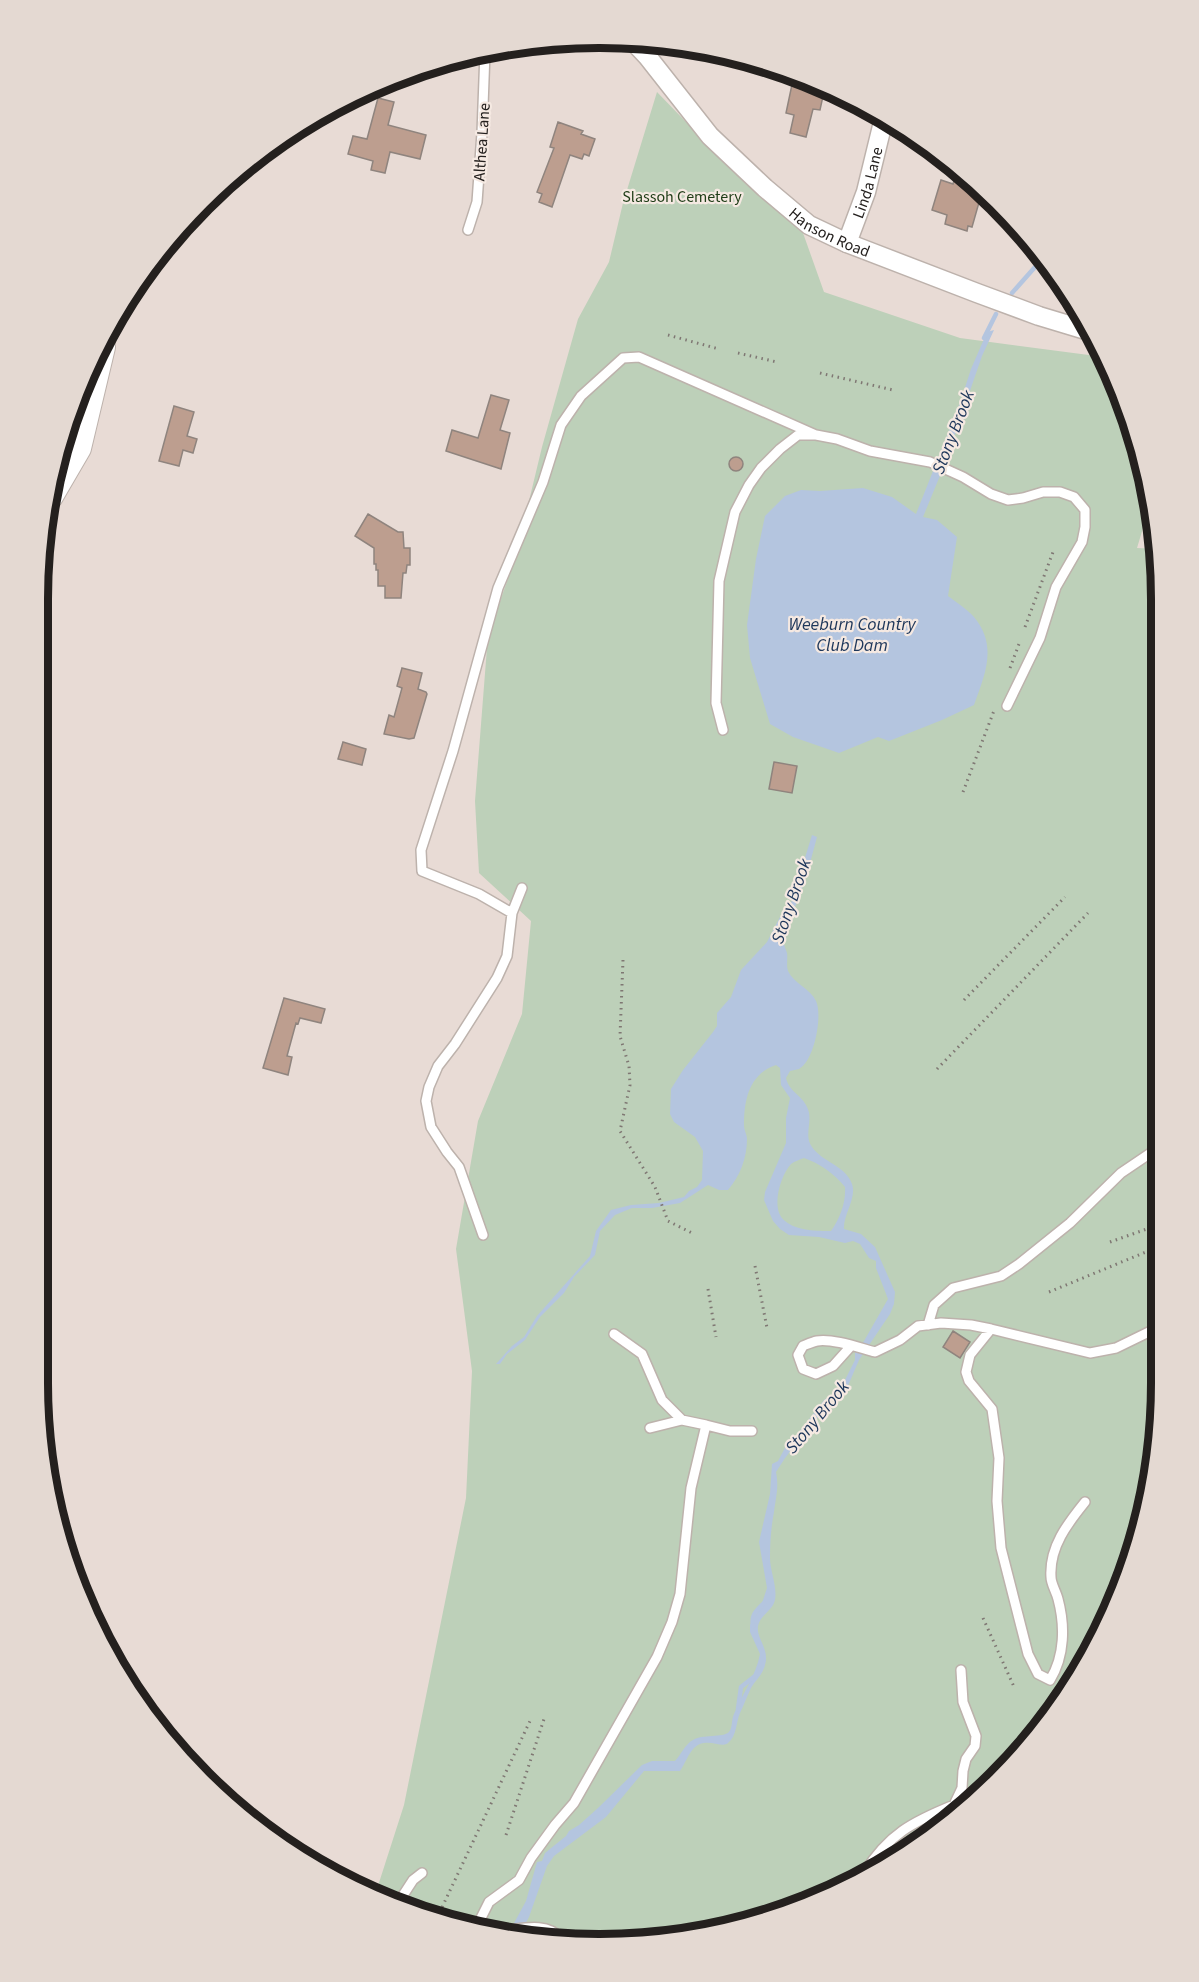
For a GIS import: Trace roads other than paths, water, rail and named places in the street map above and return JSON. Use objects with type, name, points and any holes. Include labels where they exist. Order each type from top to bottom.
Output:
[{"type":"main road","points":[[63,473],[78,448],[95,378]]},
{"type":"street","name":"Hanson Road","points":[[641,50],[710,136],[765,189],[809,225],[847,243],[1039,316],[1079,328]]},
{"type":"street","name":"Linda Lane","points":[[847,243],[866,192],[882,126]]},
{"type":"lane","name":"Althea Lane","points":[[468,230],[477,202],[485,61]]},
{"type":"lane","points":[[513,913],[479,894],[422,871],[421,850],[453,752],[498,588],[543,482],[561,424],[581,396],[623,358],[639,357],[816,435]]},
{"type":"lane","points":[[723,730],[716,703],[719,581],[735,512],[761,468],[780,448],[798,435],[816,435],[837,439],[870,451],[930,462],[991,494],[1008,500],[1043,492],[1060,492],[1074,497],[1085,510],[1082,542],[1056,587],[1040,638],[1007,706]]},
{"type":"lane","points":[[483,1235],[459,1167],[431,1127],[426,1101],[438,1066],[455,1044],[497,978],[507,956],[513,913],[522,888]]},
{"type":"lane","points":[[928,1325],[934,1305],[953,1288],[1001,1275],[1019,1264],[1070,1223],[1121,1173],[1151,1153]]},
{"type":"lane","points":[[854,1347],[833,1366],[816,1374],[803,1369],[798,1355],[803,1346],[820,1341],[854,1347],[875,1352],[900,1340],[918,1326],[941,1323],[991,1329],[1090,1353],[1116,1348],[1151,1331]]},
{"type":"lane","points":[[991,1329],[970,1355],[966,1372],[969,1382],[992,1409],[999,1458],[997,1501],[1001,1548],[1028,1654],[1038,1674],[1050,1680],[1056,1672],[1062,1653],[1058,1599],[1050,1578],[1052,1560],[1057,1543],[1069,1521],[1085,1502]]},
{"type":"lane","points":[[614,1334],[642,1354],[662,1400],[682,1420]]},
{"type":"lane","points":[[650,1428],[682,1420],[730,1431],[752,1431]]},
{"type":"lane","points":[[480,1920],[489,1902],[519,1880],[531,1858],[574,1803],[657,1657],[672,1622],[680,1594],[691,1488],[706,1425]]},
{"type":"lane","points":[[954,1804],[962,1788],[964,1765],[975,1746],[976,1736],[963,1702],[961,1670]]},
{"type":"lane","points":[[873,1861],[891,1838],[912,1824],[952,1806]]},
{"type":"lane","points":[[402,1897],[413,1880],[422,1873]]},
{"type":"lane","points":[[524,1928],[543,1928],[552,1932]]},
{"type":"water","name":"Weeburn Country Club Dam","points":[[994,330],[982,356],[944,466],[923,517],[937,520],[957,537],[948,596],[974,617],[986,639],[985,671],[974,705],[889,741],[878,737],[839,753],[793,737],[770,724],[750,658],[747,625],[756,559],[765,516],[785,496],[801,490],[863,488],[892,497],[916,514],[971,369],[987,332]]},
{"type":"water","points":[[812,835],[817,837],[795,907],[784,925],[782,934],[787,953],[788,971],[816,1001],[818,1027],[809,1057],[799,1069],[790,1071],[786,1078],[809,1112],[808,1138],[812,1147],[844,1172],[852,1184],[853,1195],[844,1229],[861,1234],[875,1247],[895,1292],[894,1304],[890,1314],[859,1360],[844,1395],[833,1399],[826,1406],[776,1472],[777,1487],[771,1529],[770,1558],[775,1598],[758,1626],[766,1659],[763,1671],[751,1688],[740,1713],[733,1737],[728,1743],[722,1745],[704,1743],[694,1748],[680,1771],[644,1771],[606,1817],[554,1856],[547,1866],[523,1928],[515,1927],[513,1925],[526,1901],[537,1862],[542,1861],[545,1853],[569,1831],[598,1808],[642,1765],[652,1761],[675,1761],[693,1740],[729,1732],[733,1716],[752,1677],[760,1654],[750,1632],[750,1625],[760,1609],[767,1588],[759,1542],[770,1494],[772,1464],[778,1461],[786,1446],[824,1400],[840,1390],[855,1360],[855,1351],[864,1341],[888,1299],[876,1268],[876,1261],[869,1258],[860,1244],[853,1241],[845,1243],[819,1237],[789,1235],[773,1221],[764,1200],[765,1192],[786,1143],[786,1118],[790,1098],[781,1085],[780,1068],[776,1065],[760,1075],[750,1089],[744,1116],[746,1153],[739,1173],[728,1190],[719,1190],[708,1185],[680,1203],[652,1208],[632,1208],[615,1215],[600,1231],[595,1255],[574,1277],[564,1293],[540,1317],[525,1340],[507,1354],[500,1364],[496,1364],[512,1346],[524,1337],[537,1316],[590,1256],[596,1231],[611,1210],[684,1197],[702,1180],[703,1151],[695,1137],[674,1122],[670,1114],[671,1089],[717,1026],[717,1013],[731,997],[741,970],[767,942],[780,917],[791,903]],"holes":[[[804,1158],[832,1173],[845,1187],[842,1210],[831,1231],[795,1227],[780,1216],[778,1209],[778,1193],[783,1176],[791,1164]]]},
{"type":"waterway","name":"Stony Brook","points":[[1012,293],[1037,264]]},
{"type":"waterway","name":"Stony Brook","points":[[984,338],[996,314]]},
{"type":"waterway","name":"Stony Brook","points":[[753,1626],[753,1616],[764,1603]]},
{"type":"waterway","name":"Stony Brook","points":[[738,1709],[741,1687],[755,1676]]},
{"type":"park label","name":"Slassoh Cemetery","points":[[682,196]]}]
